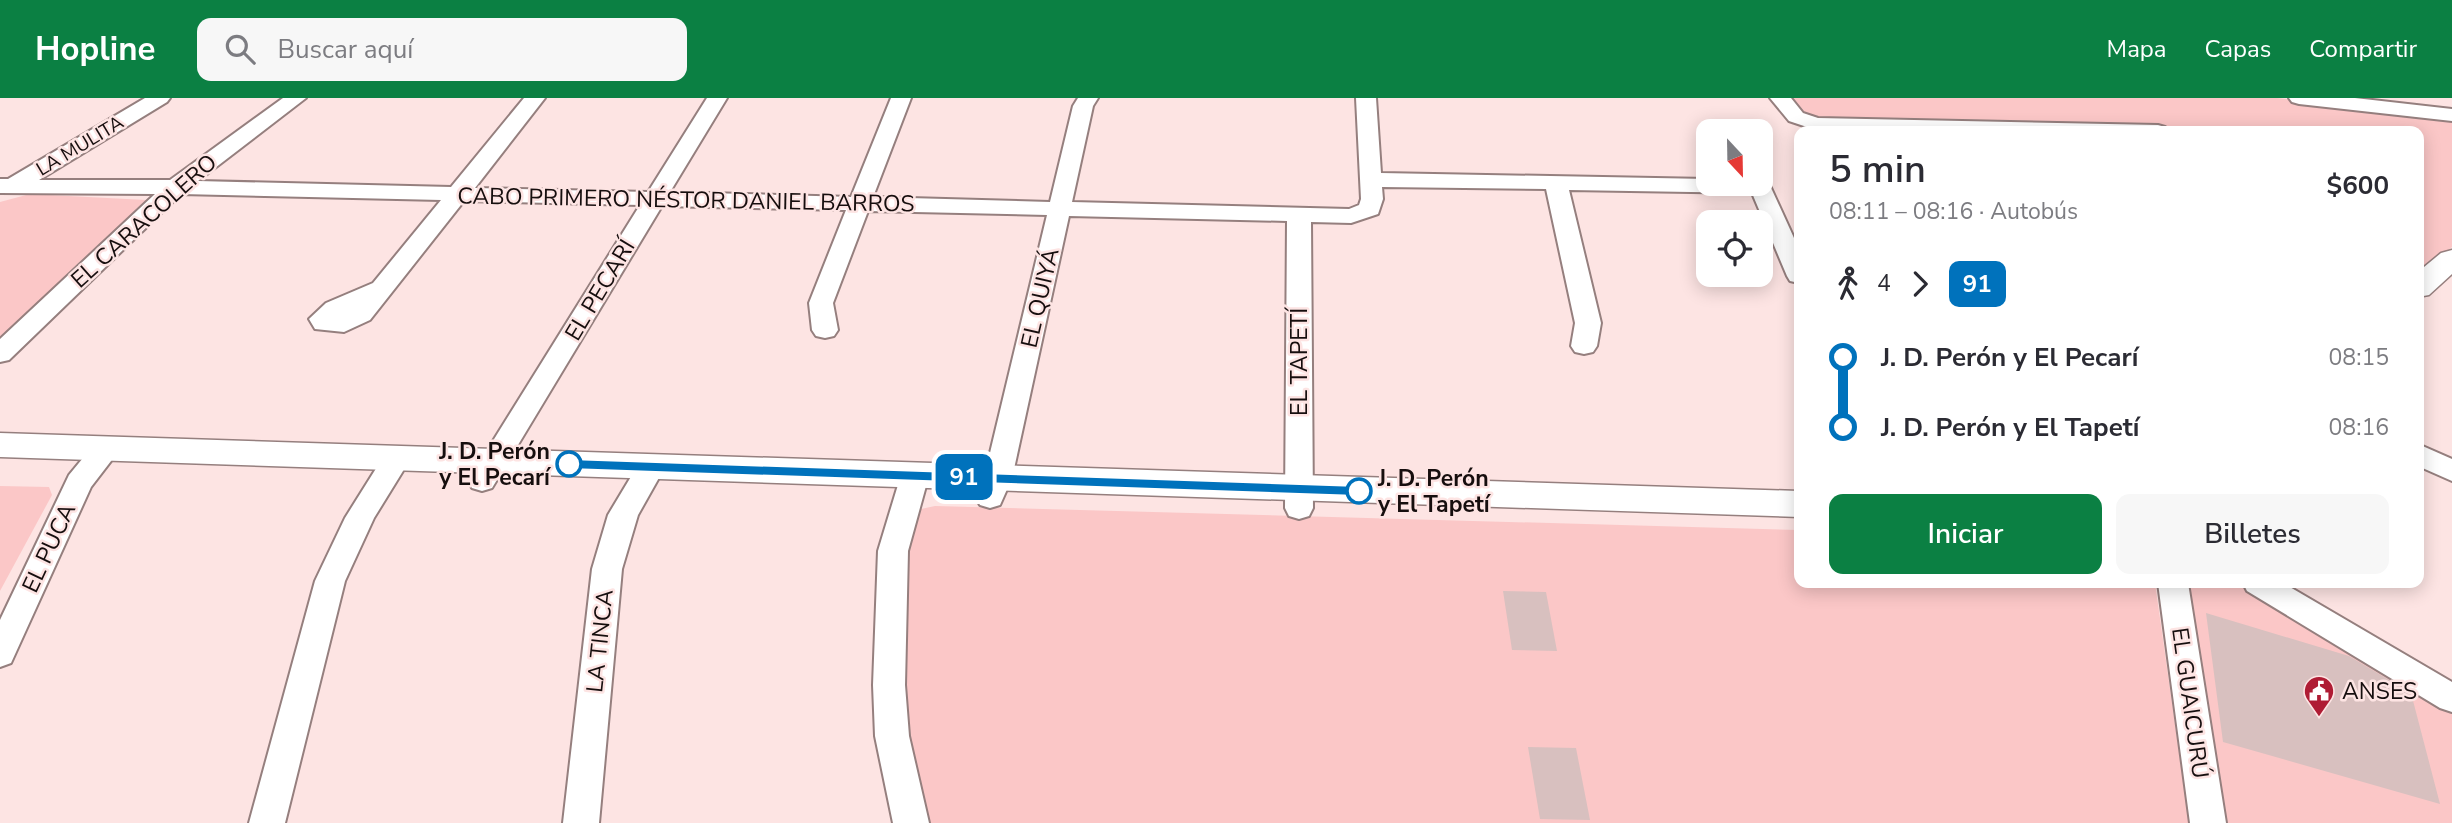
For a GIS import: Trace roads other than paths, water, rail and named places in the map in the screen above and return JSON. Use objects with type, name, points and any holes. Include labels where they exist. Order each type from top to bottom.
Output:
[{"type":"main road","points":[[2424,283],[2452,259]]},
{"type":"main road","points":[[0,445],[98,458],[994,488],[1299,498],[1794,504]]},
{"type":"main road","points":[[0,466],[98,458]]},
{"type":"main road","points":[[1299,498],[1794,525]]},
{"type":"street","points":[[91,139],[138,98]]},
{"type":"street","name":"LA MULITA","points":[[4,189],[160,98]]},
{"type":"street","name":"EL CARACOLERO","points":[[0,354],[175,187],[296,98]]},
{"type":"street","points":[[382,288],[535,98]]},
{"type":"street","name":"EL PECARÍ","points":[[489,471],[718,98]]},
{"type":"street","points":[[825,330],[821,303],[901,98]]},
{"type":"street","name":"EL QUIYÁ","points":[[994,488],[1083,106],[1088,98]]},
{"type":"street","points":[[1366,98],[1372,180],[1696,185]]},
{"type":"street","points":[[1780,98],[1796,117],[1816,124],[1914,126]]},
{"type":"street","points":[[2299,98],[2452,115]]},
{"type":"street","name":"CABO PRIMERO NÉSTOR DANIEL BARROS","points":[[4,189],[175,187],[1351,216],[1370,209],[1372,180]]},
{"type":"street","points":[[1556,182],[1588,323],[1584,346]]},
{"type":"street","points":[[1765,196],[1794,263]]},
{"type":"street","name":"EL TAPETÍ","points":[[1299,215],[1299,498]]},
{"type":"street","points":[[2424,457],[2452,471]]},
{"type":"street","name":"EL PUCA","points":[[0,654],[79,482],[98,458]]},
{"type":"street","points":[[267,823],[330,582],[343,545],[366,502],[390,468]]},
{"type":"street","name":"LA TINCA","points":[[581,823],[607,569],[623,515],[645,476]]},
{"type":"street","points":[[911,485],[893,551],[889,685],[892,736],[911,823]]},
{"type":"street","name":"EL GUAICURÚ","points":[[2174,588],[2208,823]]},
{"type":"street","points":[[2266,588],[2452,698]]},
{"type":"place","name":"J. D. Perón y El Pecarí","points":[[569,464]]},
{"type":"place","name":"J. D. Perón y El Tapetí","points":[[1359,491]]},
{"type":"place","name":"ANSES","points":[[2319,718]]}]
